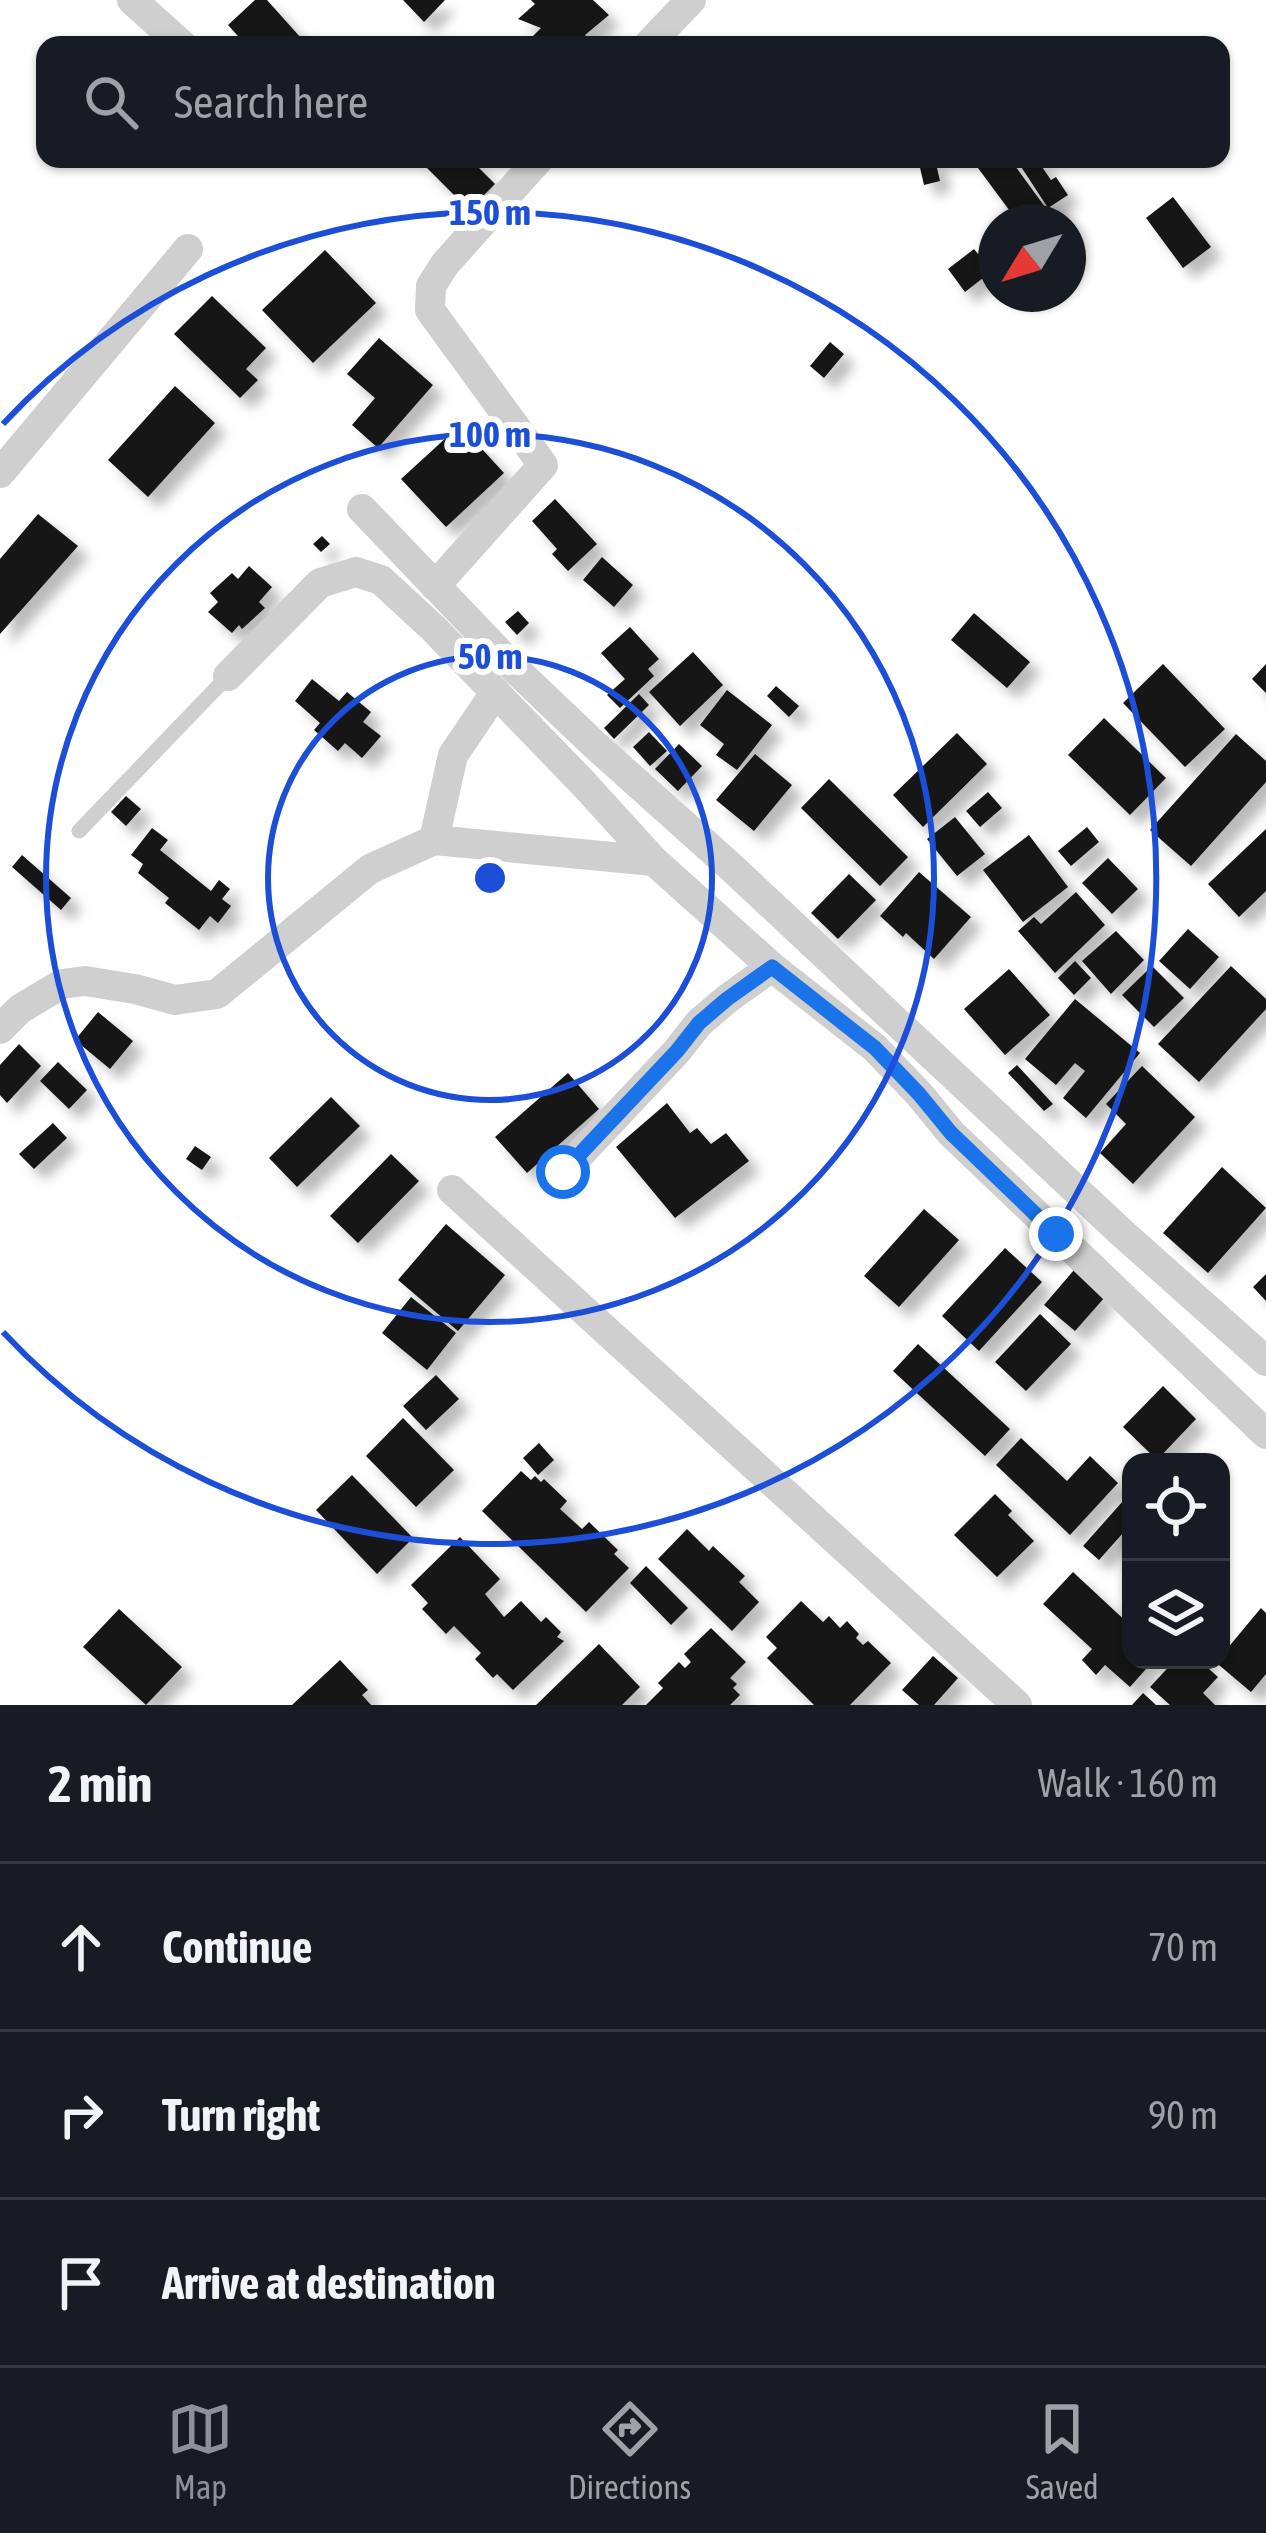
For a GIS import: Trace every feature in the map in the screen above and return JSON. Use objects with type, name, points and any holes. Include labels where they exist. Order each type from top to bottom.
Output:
[{"type":"street","points":[[132,0],[172,36]]},
{"type":"street","points":[[657,36],[691,0]]},
{"type":"street","points":[[435,586],[543,466],[430,310],[431,286],[445,264],[531,168]]},
{"type":"street","points":[[0,473],[188,249]]},
{"type":"street","points":[[362,509],[596,746],[1122,1233],[1266,1360]]},
{"type":"street","points":[[228,676],[320,583],[356,572],[381,580],[584,783],[654,861],[772,967],[875,1048],[951,1133],[1266,1434]]},
{"type":"street","points":[[434,840],[453,755],[495,693]]},
{"type":"street","points":[[0,1029],[20,1010],[62,984],[85,981],[175,1000],[218,994],[370,869],[434,840],[654,861]]},
{"type":"street","points":[[563,1172],[699,1023],[772,967]]},
{"type":"street","points":[[452,1190],[1017,1705]]},
{"type":"lane","points":[[79,831],[228,676]]},
{"type":"building","points":[[255,0],[267,0],[299,36],[238,36],[228,25]]},
{"type":"building","points":[[403,0],[445,0],[424,22]]},
{"type":"building","points":[[531,0],[593,0],[609,15],[586,36],[533,36],[541,28],[518,19],[535,4]]},
{"type":"building","points":[[427,168],[479,168],[495,184],[469,210]]},
{"type":"building","points":[[920,168],[937,168],[940,181],[924,185]]},
{"type":"building","points":[[978,168],[1017,168],[1043,204],[1005,204]]},
{"type":"building","points":[[1022,168],[1043,168],[1068,195],[1045,204]]},
{"type":"building","points":[[1173,197],[1211,247],[1183,268],[1146,218]]},
{"type":"building","points":[[974,249],[978,254],[978,282],[965,292],[948,269]]},
{"type":"building","points":[[325,250],[376,303],[313,363],[262,310]]},
{"type":"building","points":[[212,296],[266,348],[246,369],[258,380],[240,398],[174,334]]},
{"type":"building","points":[[379,338],[433,385],[378,448],[352,425],[375,398],[347,374]]},
{"type":"building","points":[[830,342],[844,354],[824,378],[810,366]]},
{"type":"building","points":[[175,386],[215,423],[148,497],[108,460]]},
{"type":"building","points":[[460,425],[504,473],[446,527],[401,479]]},
{"type":"building","points":[[555,499],[597,544],[568,571],[552,554],[557,549],[532,521]]},
{"type":"building","points":[[38,514],[78,546],[0,634],[0,559]]},
{"type":"building","points":[[322,536],[330,544],[321,552],[313,544]]},
{"type":"building","points":[[602,557],[633,585],[614,607],[583,580]]},
{"type":"building","points":[[249,566],[272,587],[259,602],[265,608],[232,633],[208,612],[218,602],[210,593],[232,573],[238,579]]},
{"type":"building","points":[[518,611],[529,623],[517,635],[505,622]]},
{"type":"building","points":[[974,613],[1030,662],[1007,688],[951,640]]},
{"type":"building","points":[[630,627],[659,659],[648,669],[654,676],[620,708],[607,695],[625,679],[601,653]]},
{"type":"building","points":[[693,652],[723,685],[680,726],[649,692]]},
{"type":"building","points":[[1163,664],[1225,729],[1185,767],[1123,703]]},
{"type":"building","points":[[1266,664],[1266,693],[1252,679]]},
{"type":"building","points":[[312,679],[339,701],[347,692],[371,712],[363,722],[381,736],[362,758],[345,743],[338,751],[314,730],[320,723],[295,701]]},
{"type":"building","points":[[776,686],[799,706],[789,717],[767,696]]},
{"type":"building","points":[[727,690],[772,725],[737,770],[716,755],[724,744],[700,725]]},
{"type":"building","points":[[639,694],[649,705],[614,739],[604,728]]},
{"type":"building","points":[[1104,718],[1166,778],[1130,815],[1068,755]]},
{"type":"building","points":[[649,732],[667,751],[650,766],[633,747]]},
{"type":"building","points":[[957,733],[987,764],[923,827],[893,795]]},
{"type":"building","points":[[1236,734],[1266,761],[1266,782],[1191,866],[1150,830]]},
{"type":"building","points":[[679,744],[702,766],[678,791],[655,769]]},
{"type":"building","points":[[755,754],[792,785],[754,831],[716,800]]},
{"type":"building","points":[[829,779],[908,857],[880,886],[801,808]]},
{"type":"building","points":[[988,792],[1002,808],[980,827],[966,811]]},
{"type":"building","points":[[126,796],[141,809],[126,826],[111,812]]},
{"type":"building","points":[[955,817],[985,854],[957,876],[927,839]]},
{"type":"building","points":[[1087,827],[1099,842],[1071,866],[1058,851]]},
{"type":"building","points":[[152,828],[168,840],[160,850],[211,891],[219,880],[230,889],[222,899],[231,906],[218,923],[210,916],[199,930],[138,873],[143,864],[131,855]]},
{"type":"building","points":[[1266,829],[1266,891],[1239,917],[1208,884]]},
{"type":"building","points":[[1029,835],[1068,887],[1023,922],[983,870]]},
{"type":"building","points":[[22,855],[71,898],[61,910],[12,867]]},
{"type":"building","points":[[1108,858],[1138,889],[1112,914],[1082,883]]},
{"type":"building","points":[[919,872],[971,917],[934,959],[880,916]]},
{"type":"building","points":[[849,874],[876,900],[838,939],[811,913]]},
{"type":"building","points":[[1076,892],[1105,925],[1055,973],[1018,931],[1034,917],[1041,924]]},
{"type":"building","points":[[1188,929],[1219,957],[1190,989],[1159,961]]},
{"type":"building","points":[[1116,931],[1144,960],[1111,994],[1082,961]]},
{"type":"building","points":[[1075,961],[1091,978],[1074,995],[1058,978]]},
{"type":"building","points":[[1152,966],[1184,998],[1154,1027],[1122,995]]},
{"type":"building","points":[[1231,966],[1266,999],[1266,1009],[1199,1082],[1158,1044]]},
{"type":"building","points":[[1009,969],[1050,1015],[1005,1055],[964,1009]]},
{"type":"building","points":[[1075,999],[1140,1053],[1086,1118],[1063,1098],[1085,1071],[1075,1063],[1056,1085],[1025,1059]]},
{"type":"building","points":[[98,1012],[133,1041],[110,1069],[75,1040]]},
{"type":"building","points":[[19,1044],[41,1066],[7,1103],[0,1095],[0,1065]]},
{"type":"building","points":[[58,1062],[87,1090],[69,1109],[40,1081]]},
{"type":"building","points":[[1017,1065],[1053,1104],[1044,1111],[1008,1073]]},
{"type":"building","points":[[1142,1066],[1195,1117],[1133,1184],[1100,1153],[1126,1124],[1106,1104]]},
{"type":"building","points":[[568,1073],[599,1109],[527,1173],[495,1137]]},
{"type":"building","points":[[331,1097],[360,1126],[297,1187],[269,1158]]},
{"type":"building","points":[[667,1103],[690,1133],[697,1128],[711,1144],[726,1133],[749,1161],[675,1218],[616,1147]]},
{"type":"building","points":[[53,1123],[67,1138],[34,1169],[19,1154]]},
{"type":"building","points":[[195,1146],[211,1157],[202,1170],[186,1159]]},
{"type":"building","points":[[391,1154],[419,1181],[358,1243],[330,1216]]},
{"type":"building","points":[[1222,1167],[1266,1208],[1208,1273],[1163,1233]]},
{"type":"building","points":[[924,1209],[959,1240],[899,1307],[864,1276]]},
{"type":"building","points":[[446,1224],[505,1275],[458,1331],[398,1280]]},
{"type":"building","points":[[1005,1248],[1042,1282],[979,1351],[942,1316]]},
{"type":"building","points":[[1074,1270],[1105,1297],[1075,1331],[1044,1305]]},
{"type":"building","points":[[1266,1274],[1266,1301],[1253,1287]]},
{"type":"building","points":[[411,1297],[456,1333],[427,1370],[382,1333]]},
{"type":"building","points":[[1040,1314],[1071,1344],[1026,1391],[995,1362]]},
{"type":"building","points":[[918,1344],[1010,1429],[985,1456],[893,1371]]},
{"type":"building","points":[[436,1375],[459,1399],[426,1430],[403,1406]]},
{"type":"building","points":[[1163,1386],[1196,1419],[1164,1453],[1150,1453],[1123,1427]]},
{"type":"building","points":[[403,1418],[454,1470],[416,1507],[366,1456]]},
{"type":"building","points":[[1021,1438],[1067,1481],[1090,1456],[1118,1483],[1070,1535],[996,1465]]},
{"type":"building","points":[[539,1443],[554,1460],[538,1475],[523,1458]]},
{"type":"building","points":[[521,1471],[531,1480],[535,1476],[541,1482],[544,1479],[567,1501],[560,1509],[582,1529],[589,1522],[629,1568],[586,1612],[482,1511]]},
{"type":"building","points":[[352,1475],[413,1538],[377,1574],[316,1510]]},
{"type":"building","points":[[995,1494],[1034,1541],[997,1577],[954,1535]]},
{"type":"building","points":[[1122,1502],[1122,1534],[1099,1560],[1083,1546]]},
{"type":"building","points":[[687,1529],[745,1576],[739,1582],[759,1602],[732,1631],[658,1559]]},
{"type":"building","points":[[460,1537],[500,1579],[485,1594],[504,1617],[521,1601],[541,1622],[546,1617],[561,1632],[557,1637],[564,1641],[513,1690],[475,1659],[481,1653],[454,1626],[446,1634],[422,1609],[428,1603],[411,1585]]},
{"type":"building","points":[[646,1566],[688,1608],[671,1625],[630,1583]]},
{"type":"building","points":[[1073,1572],[1122,1618],[1122,1669],[1146,1669],[1130,1687],[1105,1665],[1096,1675],[1082,1660],[1092,1649],[1043,1604]]},
{"type":"building","points":[[801,1601],[823,1622],[829,1616],[840,1628],[847,1621],[863,1645],[868,1641],[891,1663],[850,1705],[814,1705],[767,1658],[777,1648],[766,1637]]},
{"type":"building","points":[[1261,1608],[1266,1613],[1266,1674],[1251,1692],[1224,1669],[1230,1669],[1230,1645]]},
{"type":"building","points":[[119,1609],[182,1667],[146,1705],[83,1647]]},
{"type":"building","points":[[711,1628],[746,1662],[730,1678],[740,1695],[730,1705],[646,1705],[663,1688],[658,1683],[679,1662],[685,1668],[691,1662],[684,1654]]},
{"type":"building","points":[[599,1644],[640,1687],[622,1705],[536,1705]]},
{"type":"building","points":[[933,1656],[958,1678],[934,1705],[919,1705],[902,1690]]},
{"type":"building","points":[[340,1660],[368,1690],[362,1695],[371,1705],[292,1705]]},
{"type":"building","points":[[1167,1669],[1209,1669],[1218,1677],[1203,1693],[1215,1705],[1170,1705],[1150,1687]]},
{"type":"building","points":[[1143,1693],[1156,1705],[1132,1705]]},
{"type":"route","points":[[563,1172],[699,1023],[772,967],[875,1048],[951,1133],[1056,1234]]}]
